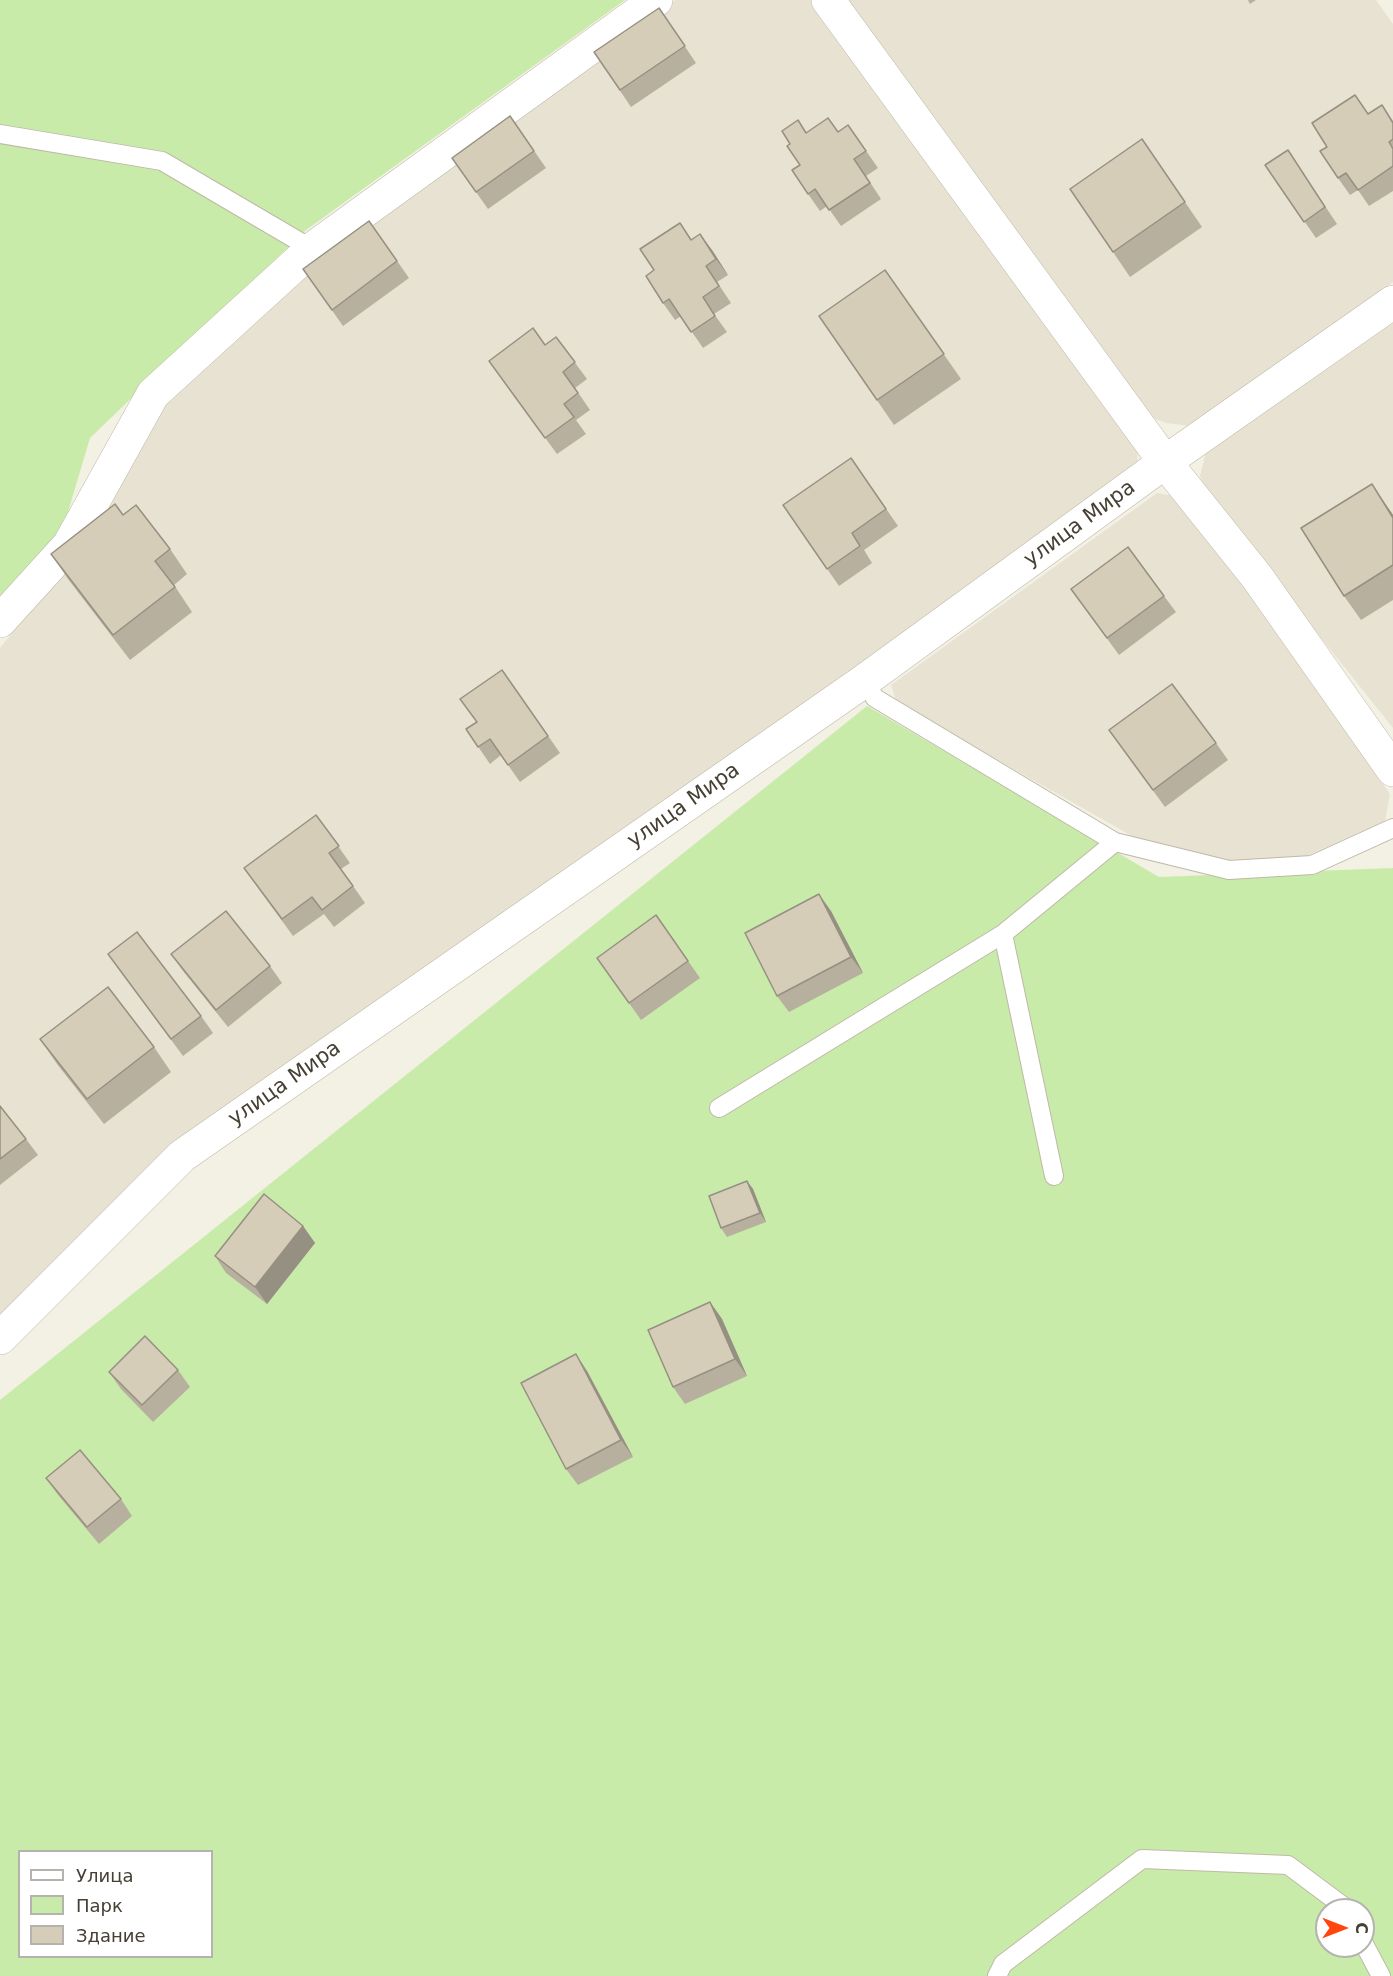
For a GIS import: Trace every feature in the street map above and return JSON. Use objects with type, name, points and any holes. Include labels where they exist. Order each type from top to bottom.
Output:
[{"type":"street","points":[[0,621],[69,545],[153,394],[312,249],[656,0]]},
{"type":"street","points":[[828,0],[1165,462],[1257,577],[1393,770]]},
{"type":"street","name":"улица Мира","points":[[0,1338],[182,1156],[864,681],[1165,462],[1393,302]]},
{"type":"lane","points":[[0,135],[162,161],[312,249]]},
{"type":"lane","points":[[864,681],[875,698],[1115,842],[1229,870],[1312,865],[1393,828]]},
{"type":"lane","points":[[719,1108],[1003,934],[1115,842]]},
{"type":"lane","points":[[1003,934],[1054,1176]]},
{"type":"lane","points":[[997,1976],[1004,1964],[1142,1859],[1288,1865],[1332,1898]]},
{"type":"lane","points":[[1371,1958],[1381,1976]]},
{"type":"shaded area","points":[[675,0],[811,0],[1138,445],[1137,467],[173,1150],[0,1329],[0,648],[74,556],[168,401],[323,255]]},
{"type":"shaded area","points":[[846,0],[1376,0],[1393,24],[1393,282],[1190,426],[1166,423],[1150,417]]},
{"type":"shaded area","points":[[1393,321],[1393,728],[1207,495],[1200,476],[1206,452]]},
{"type":"shaded area","points":[[1157,493],[1180,497],[1390,794],[1385,821],[1307,856],[1232,862],[1139,840],[897,703],[891,685]]},
{"type":"green space","points":[[0,0],[625,0],[306,230],[90,438],[62,532],[0,603]]},
{"type":"green space","points":[[867,706],[1159,877],[1393,868],[1393,1976],[0,1976],[0,1400]]},
{"type":"building","points":[[659,8],[685,46],[620,90],[594,52]]},
{"type":"building","points":[[1355,95],[1368,114],[1382,105],[1393,123],[1393,139],[1389,142],[1393,149],[1393,166],[1358,190],[1346,173],[1338,178],[1320,151],[1327,147],[1312,123]]},
{"type":"building","points":[[510,116],[534,151],[476,192],[452,158]]},
{"type":"building","points":[[828,118],[838,132],[848,125],[866,151],[854,159],[870,183],[829,210],[815,189],[808,194],[792,170],[800,165],[787,146],[790,144],[782,131],[798,120],[806,133]]},
{"type":"building","points":[[1142,139],[1185,202],[1113,252],[1070,189]]},
{"type":"building","points":[[1288,150],[1325,207],[1304,222],[1265,165]]},
{"type":"building","points":[[369,221],[397,261],[332,310],[303,269]]},
{"type":"building","points":[[680,223],[691,240],[700,234],[716,259],[706,266],[719,286],[703,297],[715,316],[691,332],[669,299],[663,303],[646,276],[654,270],[640,249]]},
{"type":"building","points":[[885,270],[944,354],[877,400],[819,316]]},
{"type":"building","points":[[533,328],[545,345],[556,337],[575,362],[563,372],[578,393],[564,404],[574,417],[545,438],[489,361]]},
{"type":"building","points":[[851,458],[886,509],[852,533],[860,546],[827,569],[783,505]]},
{"type":"building","points":[[1372,484],[1393,518],[1393,565],[1344,596],[1301,528]]},
{"type":"building","points":[[115,504],[123,515],[136,505],[170,549],[155,561],[175,587],[113,635],[51,554]]},
{"type":"building","points":[[1128,547],[1164,596],[1107,638],[1071,589]]},
{"type":"building","points":[[502,670],[548,736],[508,765],[490,739],[478,747],[466,729],[477,722],[460,699]]},
{"type":"building","points":[[1172,684],[1216,743],[1153,790],[1109,730]]},
{"type":"building","points":[[316,815],[339,846],[329,853],[353,886],[322,910],[312,897],[282,919],[244,868]]},
{"type":"building","points":[[819,894],[851,957],[777,996],[745,933]]},
{"type":"building","points":[[226,911],[270,966],[216,1010],[171,954]]},
{"type":"building","points":[[656,915],[688,961],[629,1003],[597,958]]},
{"type":"building","points":[[137,932],[201,1016],[171,1039],[108,954]]},
{"type":"building","points":[[108,987],[154,1047],[87,1099],[40,1039]]},
{"type":"building","points":[[0,1106],[26,1139],[0,1159]]},
{"type":"building","points":[[747,1181],[760,1213],[721,1228],[709,1196]]},
{"type":"building","points":[[264,1194],[303,1226],[255,1287],[215,1256]]},
{"type":"building","points":[[710,1302],[735,1359],[673,1387],[648,1330]]},
{"type":"building","points":[[145,1336],[178,1370],[142,1405],[109,1372]]},
{"type":"building","points":[[576,1354],[621,1440],[566,1469],[521,1383]]},
{"type":"building","points":[[80,1450],[121,1499],[87,1527],[46,1478]]}]
